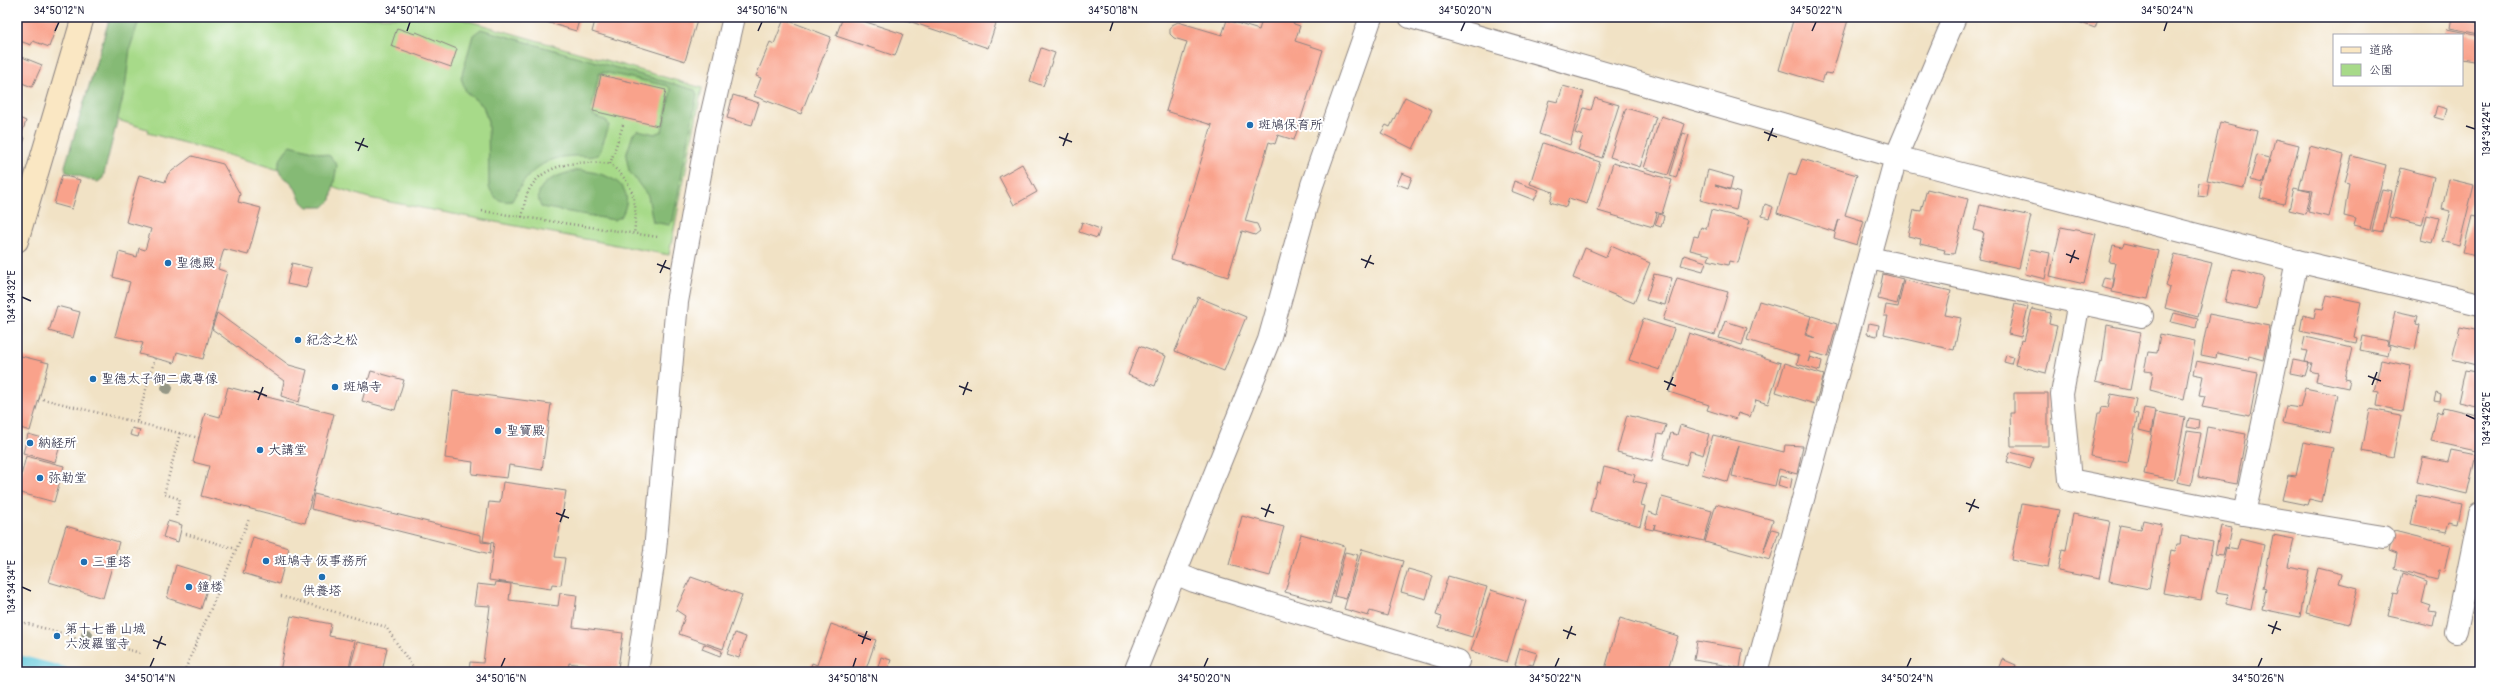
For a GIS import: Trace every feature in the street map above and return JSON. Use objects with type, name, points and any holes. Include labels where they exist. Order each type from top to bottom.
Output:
[{"type":"street","points":[[17,241],[82,17]]},
{"type":"street","points":[[637,672],[655,551],[677,302],[708,130],[734,17]]},
{"type":"street","points":[[1135,672],[1269,340],[1312,185],[1371,17]]},
{"type":"street","points":[[1410,17],[1896,156],[2297,261],[2480,304]]},
{"type":"street","points":[[1756,672],[1896,156],[1955,17]]},
{"type":"street","points":[[1869,258],[2142,316]]},
{"type":"street","points":[[2244,514],[2297,261]]},
{"type":"street","points":[[2078,302],[2062,394],[2070,480],[2244,514],[2383,537]]},
{"type":"street","points":[[2456,632],[2480,514]]},
{"type":"street","points":[[1175,573],[1194,582],[1458,660]]},
{"type":"path","points":[[610,164],[623,126]]},
{"type":"path","points":[[522,217],[528,190],[539,175],[558,167],[577,163],[594,162],[610,164],[619,172],[637,204],[634,234]]},
{"type":"path","points":[[482,211],[688,242]]},
{"type":"path","points":[[137,422],[155,358]]},
{"type":"path","points":[[39,398],[199,438]]},
{"type":"path","points":[[176,516],[180,499],[164,494],[180,433]]},
{"type":"path","points":[[184,672],[249,519]]},
{"type":"path","points":[[186,534],[236,549]]},
{"type":"path","points":[[281,596],[386,627],[416,672]]},
{"type":"path","points":[[17,621],[73,636],[79,642],[90,645],[97,642],[140,653]]},
{"type":"green space","points":[[110,17],[455,17],[702,88],[669,255],[369,198],[250,161],[148,133],[147,129],[82,109]]},
{"type":"green space","points":[[110,17],[140,17],[130,48],[125,89],[103,178],[98,182],[66,172],[65,166]]},
{"type":"green space","points":[[481,29],[695,90],[697,95],[673,221],[669,225],[653,222],[648,196],[629,171],[626,156],[633,134],[638,130],[655,134],[662,131],[671,90],[668,86],[603,72],[599,74],[591,113],[594,116],[607,121],[609,126],[599,154],[590,157],[574,156],[553,160],[536,169],[529,175],[517,191],[512,201],[504,201],[495,197],[489,187],[488,122],[483,106],[466,92],[461,78],[473,35]]},
{"type":"green space","points":[[291,145],[330,156],[337,165],[331,200],[324,207],[308,207],[300,199],[293,184],[282,176],[279,168],[280,159]]},
{"type":"green space","points":[[579,170],[589,171],[609,177],[623,188],[626,196],[626,205],[621,217],[614,220],[541,207],[538,198],[539,191],[543,185],[556,177]]},
{"type":"building","points":[[17,17],[60,17],[49,47],[33,41],[31,45],[17,40]]},
{"type":"building","points":[[530,17],[580,17],[576,31]]},
{"type":"building","points":[[596,17],[698,17],[685,61],[592,32]]},
{"type":"building","points":[[843,17],[851,17],[903,34],[895,56],[836,36]]},
{"type":"building","points":[[897,17],[998,17],[988,48]]},
{"type":"building","points":[[1263,17],[1290,17],[1294,24],[1300,26],[1295,41],[1323,50],[1294,140],[1278,135],[1275,144],[1269,142],[1245,221],[1257,224],[1260,231],[1255,235],[1242,231],[1228,277],[1171,259],[1212,125],[1166,111],[1187,42],[1174,38],[1170,34],[1170,29],[1172,25],[1178,22],[1222,35],[1227,20],[1259,30]]},
{"type":"building","points":[[1794,17],[1837,17],[1848,20],[1832,74],[1825,73],[1822,83],[1779,70]]},
{"type":"building","points":[[2065,17],[2099,17],[2095,28]]},
{"type":"building","points":[[2452,17],[2480,23],[2480,34],[2450,28]]},
{"type":"building","points":[[784,19],[831,37],[801,114],[754,96],[761,78],[756,76],[770,42],[774,44]]},
{"type":"building","points":[[397,28],[415,34],[416,32],[457,49],[451,67],[391,46]]},
{"type":"building","points":[[2447,29],[2480,36],[2480,62],[2463,59],[2463,34],[2446,34]]},
{"type":"building","points":[[1041,48],[1055,53],[1043,86],[1030,81]]},
{"type":"building","points":[[17,55],[42,65],[32,87],[17,81]]},
{"type":"building","points":[[601,75],[666,90],[658,126],[593,111]]},
{"type":"building","points":[[1563,86],[1584,92],[1570,145],[1539,134],[1549,100],[1558,102]]},
{"type":"building","points":[[733,95],[759,103],[752,125],[727,118]]},
{"type":"building","points":[[1405,97],[1432,110],[1413,149],[1381,133],[1386,125],[1390,127]]},
{"type":"building","points":[[1595,98],[1619,105],[1602,158],[1578,150],[1583,136],[1575,133],[1584,108],[1591,110]]},
{"type":"building","points":[[2437,106],[2447,109],[2444,120],[2434,117]]},
{"type":"building","points":[[2479,107],[2480,108],[2480,126],[2476,125]]},
{"type":"building","points":[[1626,108],[1656,117],[1640,167],[1610,157]]},
{"type":"building","points":[[1661,116],[1685,124],[1668,175],[1644,168]]},
{"type":"building","points":[[17,117],[26,121],[21,136],[25,138],[17,160]]},
{"type":"building","points":[[2220,122],[2257,131],[2244,188],[2207,180]]},
{"type":"building","points":[[1683,133],[1689,135],[1676,178],[1670,176]]},
{"type":"building","points":[[2275,139],[2299,145],[2284,204],[2260,198]]},
{"type":"building","points":[[1543,143],[1600,162],[1587,204],[1569,198],[1566,207],[1550,202],[1553,192],[1530,184]]},
{"type":"building","points":[[2310,146],[2344,155],[2329,217],[2308,212],[2313,191],[2299,189]]},
{"type":"building","points":[[2257,155],[2269,158],[2263,183],[2250,180]]},
{"type":"building","name":"聖徳殿","points":[[192,156],[223,164],[240,194],[238,202],[261,208],[248,255],[224,249],[218,269],[227,272],[203,359],[177,352],[174,363],[139,354],[143,343],[115,336],[130,282],[113,277],[119,252],[137,257],[139,248],[145,250],[151,229],[126,222],[139,175],[165,182],[168,174]]},
{"type":"building","points":[[2352,156],[2386,165],[2370,229],[2354,225],[2356,219],[2344,216],[2349,183],[2345,182]]},
{"type":"building","points":[[1802,159],[1857,175],[1845,215],[1864,221],[1857,245],[1834,238],[1839,219],[1835,232],[1777,213],[1789,173],[1796,175]]},
{"type":"building","points":[[1613,163],[1672,180],[1662,214],[1655,212],[1657,214],[1653,227],[1598,211]]},
{"type":"building","points":[[1022,164],[1037,192],[1014,205],[999,177]]},
{"type":"building","points":[[2401,168],[2434,177],[2422,225],[2389,217]]},
{"type":"building","points":[[1708,170],[1733,177],[1730,189],[1715,185],[1740,193],[1736,210],[1700,200]]},
{"type":"building","points":[[1402,173],[1412,177],[1408,188],[1397,184]]},
{"type":"building","points":[[62,175],[80,180],[72,209],[54,204]]},
{"type":"building","points":[[2449,179],[2474,185],[2459,246],[2442,241],[2450,211],[2442,209]]},
{"type":"building","points":[[1514,181],[1539,190],[1534,200],[1511,191]]},
{"type":"building","points":[[2199,183],[2209,184],[2207,197],[2197,196]]},
{"type":"building","points":[[2294,188],[2311,192],[2306,214],[2289,210]]},
{"type":"building","points":[[1927,189],[1968,199],[1954,254],[1944,253],[1945,250],[1920,244],[1921,239],[1908,236],[1914,210],[1921,211]]},
{"type":"building","points":[[2382,189],[2392,191],[2383,232],[2372,230]]},
{"type":"building","points":[[1765,204],[1773,207],[1769,218],[1762,216]]},
{"type":"building","points":[[1980,205],[2031,216],[2019,268],[1978,259],[1984,233],[1974,230]]},
{"type":"building","points":[[1711,210],[1750,220],[1738,263],[1729,261],[1728,265],[1708,260],[1710,255],[1690,250],[1694,236],[1698,237],[1701,227],[1706,229]]},
{"type":"building","points":[[1659,214],[1664,216],[1661,227],[1655,225]]},
{"type":"building","points":[[2427,215],[2439,218],[2432,243],[2421,240]]},
{"type":"building","points":[[2472,216],[2480,218],[2480,242],[2477,255],[2463,252]]},
{"type":"building","points":[[1082,222],[1100,229],[1097,238],[1079,232]]},
{"type":"building","points":[[2061,227],[2096,234],[2084,284],[2050,276]]},
{"type":"building","points":[[2124,243],[2159,251],[2148,299],[2112,292],[2115,277],[2112,277],[2115,263],[2109,262],[2113,245],[2123,247]]},
{"type":"building","points":[[1611,246],[1650,263],[1634,303],[1573,278],[1585,248],[1606,257]]},
{"type":"building","points":[[2030,249],[2050,253],[2045,279],[2025,274]]},
{"type":"building","points":[[2175,254],[2212,263],[2198,317],[2165,308],[2170,288],[2166,286]]},
{"type":"building","points":[[1684,255],[1706,262],[1703,271],[1681,265]]},
{"type":"building","points":[[292,263],[312,268],[306,288],[287,284]]},
{"type":"building","points":[[2233,269],[2264,277],[2257,309],[2225,302]]},
{"type":"building","points":[[1654,274],[1672,278],[1665,305],[1646,300]]},
{"type":"building","points":[[1883,274],[1903,279],[1897,304],[1878,299]]},
{"type":"building","points":[[2104,277],[2114,279],[2112,290],[2101,287]]},
{"type":"building","points":[[1677,278],[1728,292],[1715,335],[1663,320]]},
{"type":"building","points":[[1904,280],[1951,291],[1945,315],[1961,318],[1954,350],[1884,334],[1888,316],[1884,316],[1886,305],[1898,307]]},
{"type":"building","points":[[2327,295],[2361,302],[2354,337],[2357,338],[2356,343],[2300,331],[2303,315],[2314,318],[2316,308],[2323,309]]},
{"type":"building","points":[[1198,297],[1246,317],[1224,371],[1175,351]]},
{"type":"building","points":[[1759,301],[1811,316],[1805,335],[1815,338],[1806,334],[1812,316],[1837,324],[1828,357],[1811,352],[1808,362],[1810,357],[1822,361],[1820,371],[1797,364],[1799,356],[1747,340]]},
{"type":"building","points":[[2015,304],[2028,307],[2021,337],[2008,334]]},
{"type":"building","points":[[57,306],[80,312],[73,338],[49,331]]},
{"type":"building","points":[[2032,309],[2051,313],[2049,324],[2057,326],[2046,373],[2015,365],[2021,340],[2024,341]]},
{"type":"building","points":[[2395,311],[2418,316],[2416,324],[2420,325],[2415,350],[2388,344]]},
{"type":"building","points":[[217,313],[289,365],[307,370],[299,402],[281,396],[284,381],[212,329]]},
{"type":"building","points":[[2174,313],[2198,319],[2196,328],[2171,322]]},
{"type":"building","points":[[2209,314],[2270,326],[2263,360],[2249,356],[2248,360],[2217,353],[2216,358],[2201,355]]},
{"type":"building","points":[[1643,319],[1674,329],[1660,370],[1629,360]]},
{"type":"building","points":[[1725,321],[1747,328],[1742,345],[1719,338]]},
{"type":"building","points":[[1869,323],[1879,325],[1877,336],[1867,334]]},
{"type":"building","points":[[2107,325],[2141,332],[2130,390],[2095,382],[2100,362],[2102,363]]},
{"type":"building","points":[[2460,327],[2480,331],[2480,366],[2452,359]]},
{"type":"building","points":[[1689,333],[1781,363],[1768,404],[1756,400],[1750,417],[1738,413],[1736,419],[1707,410],[1709,405],[1669,392]]},
{"type":"building","points":[[2160,334],[2195,341],[2184,399],[2150,390],[2153,372],[2144,371],[2148,352],[2157,353]]},
{"type":"building","points":[[2363,336],[2388,341],[2387,345],[2390,346],[2388,356],[2360,350]]},
{"type":"building","points":[[2305,337],[2352,348],[2345,379],[2350,380],[2348,388],[2316,381],[2318,373],[2310,371],[2312,363],[2305,362],[2308,351],[2302,350]]},
{"type":"building","points":[[1139,346],[1166,356],[1155,386],[1128,375]]},
{"type":"building","points":[[17,355],[49,363],[30,431],[17,427]]},
{"type":"building","points":[[2006,355],[2013,357],[2011,364],[2004,362]]},
{"type":"building","points":[[2293,360],[2309,363],[2305,376],[2290,373]]},
{"type":"building","points":[[2381,360],[2411,366],[2403,411],[2377,406],[2379,392],[2374,391]]},
{"type":"building","points":[[2196,361],[2258,373],[2250,416],[2202,407],[2205,396],[2199,395],[2203,376],[2193,374]]},
{"type":"building","points":[[1785,363],[1824,375],[1815,404],[1776,392]]},
{"type":"building","points":[[2465,370],[2480,373],[2480,407],[2458,402]]},
{"type":"building","points":[[371,371],[404,380],[395,410],[362,401]]},
{"type":"building","name":"大講堂","points":[[228,387],[334,414],[305,523],[201,496],[209,466],[193,462],[205,413],[220,417]]},
{"type":"building","points":[[2305,388],[2338,395],[2330,433],[2282,423],[2286,406],[2300,408]]},
{"type":"building","name":"聖寶殿","points":[[453,391],[551,404],[542,470],[509,465],[507,478],[472,474],[473,462],[445,458]]},
{"type":"building","points":[[2014,393],[2048,393],[2048,446],[2011,446],[2010,413],[2014,413]]},
{"type":"building","points":[[2436,393],[2441,395],[2440,402],[2434,401]]},
{"type":"building","points":[[2111,394],[2136,399],[2133,413],[2138,414],[2128,463],[2090,456],[2098,413],[2101,413],[2102,407],[2108,408]]},
{"type":"building","points":[[2444,407],[2480,416],[2480,435],[2476,451],[2431,441],[2438,411],[2442,413]]},
{"type":"building","points":[[2144,408],[2155,410],[2151,433],[2139,430]]},
{"type":"building","points":[[2370,409],[2401,415],[2393,457],[2362,451]]},
{"type":"building","points":[[2156,412],[2185,417],[2173,480],[2144,474]]},
{"type":"building","points":[[1627,415],[1666,425],[1663,435],[1658,434],[1652,461],[1617,452]]},
{"type":"building","points":[[2189,418],[2200,420],[2199,429],[2187,427]]},
{"type":"building","points":[[1680,425],[1709,434],[1703,455],[1690,451],[1686,465],[1663,458],[1671,433],[1677,435]]},
{"type":"building","points":[[2207,427],[2246,434],[2237,484],[2198,477]]},
{"type":"building","points":[[132,428],[140,430],[138,437],[130,435]]},
{"type":"building","points":[[2187,431],[2201,433],[2191,485],[2177,482]]},
{"type":"building","points":[[28,434],[61,443],[55,462],[23,453]]},
{"type":"building","points":[[1713,435],[1784,452],[1785,445],[1803,446],[1797,474],[1779,469],[1775,486],[1732,476],[1739,445],[1728,482],[1702,474]]},
{"type":"building","points":[[2303,442],[2333,448],[2322,502],[2309,499],[2307,505],[2282,500],[2288,475],[2296,476]]},
{"type":"building","points":[[2451,450],[2476,455],[2467,494],[2417,482],[2423,457],[2448,462]]},
{"type":"building","points":[[2010,452],[2034,458],[2030,469],[2007,462]]},
{"type":"building","name":"弥勒堂","points":[[26,456],[64,466],[54,502],[17,492]]},
{"type":"building","points":[[1604,467],[1635,475],[1633,481],[1647,484],[1641,505],[1645,506],[1640,526],[1590,511],[1597,482],[1600,483]]},
{"type":"building","points":[[1780,476],[1792,479],[1790,489],[1778,485]]},
{"type":"building","points":[[503,482],[566,491],[555,557],[565,558],[561,585],[552,584],[551,589],[489,580],[494,543],[483,541],[489,502],[500,503]]},
{"type":"building","points":[[314,494],[481,535],[481,542],[491,543],[490,554],[311,509]]},
{"type":"building","points":[[2418,495],[2462,504],[2458,524],[2449,522],[2446,532],[2411,524]]},
{"type":"building","points":[[1662,497],[1712,511],[1704,541],[1654,529],[1655,524],[1653,530],[1645,528],[1649,512],[1657,515]]},
{"type":"building","points":[[2022,503],[2059,510],[2048,567],[2011,560]]},
{"type":"building","points":[[1716,504],[1773,520],[1763,553],[1772,529],[1779,531],[1770,560],[1705,542]]},
{"type":"building","points":[[2073,514],[2110,521],[2099,579],[2058,571],[2062,549],[2066,550]]},
{"type":"building","points":[[1242,516],[1284,527],[1270,576],[1229,565]]},
{"type":"building","points":[[2143,520],[2161,524],[2149,589],[2109,581],[2120,525],[2141,529]]},
{"type":"building","points":[[168,521],[182,525],[178,542],[163,537]]},
{"type":"building","name":"三重塔","points":[[66,526],[119,542],[103,598],[49,582]]},
{"type":"building","points":[[2221,526],[2232,528],[2228,548],[2225,547],[2223,555],[2215,554]]},
{"type":"building","points":[[2394,531],[2450,545],[2444,571],[2439,570],[2437,580],[2394,569],[2397,554],[2389,551]]},
{"type":"building","points":[[1301,534],[1345,546],[1330,604],[1285,592]]},
{"type":"building","points":[[2273,535],[2294,539],[2288,566],[2309,570],[2300,617],[2262,609],[2266,589],[2263,588]]},
{"type":"building","points":[[2181,536],[2213,542],[2201,600],[2163,593],[2171,550],[2175,551],[2177,544],[2180,544]]},
{"type":"building","name":"斑鳩寺 仮事務所","points":[[253,537],[289,548],[279,584],[243,573]]},
{"type":"building","points":[[2240,539],[2264,545],[2251,610],[2226,604],[2228,594],[2216,592],[2226,548],[2237,550]]},
{"type":"building","points":[[1362,549],[1403,561],[1387,616],[1370,611],[1368,616],[1344,609]]},
{"type":"building","points":[[1345,552],[1358,555],[1346,599],[1334,596]]},
{"type":"building","name":"鐘楼","points":[[176,565],[211,576],[201,609],[167,598]]},
{"type":"building","points":[[2318,568],[2342,574],[2339,583],[2358,588],[2349,624],[2306,613]]},
{"type":"building","points":[[1408,569],[1433,576],[1426,599],[1401,592]]},
{"type":"building","points":[[2403,573],[2427,582],[2422,603],[2431,606],[2429,611],[2436,612],[2433,626],[2388,616],[2393,594],[2397,595]]},
{"type":"building","points":[[1448,576],[1487,587],[1472,637],[1439,627],[1442,617],[1436,615]]},
{"type":"building","points":[[691,577],[742,595],[723,649],[679,634],[685,616],[676,610]]},
{"type":"building","points":[[496,582],[511,584],[509,600],[558,606],[560,593],[577,595],[573,627],[623,633],[618,668],[611,668],[610,672],[589,672],[590,666],[569,663],[568,672],[469,672],[470,662],[483,663],[490,606],[474,605],[477,584],[495,586]]},
{"type":"building","points":[[1491,590],[1526,601],[1507,662],[1471,651]]},
{"type":"building","points":[[291,616],[331,624],[329,636],[355,641],[348,672],[280,671]]},
{"type":"building","points":[[1620,618],[1678,636],[1667,672],[1616,672],[1605,669]]},
{"type":"building","points":[[831,624],[876,640],[865,672],[809,672],[812,663],[817,665]]},
{"type":"building","points":[[735,633],[746,637],[739,658],[727,654]]},
{"type":"building","points":[[1697,641],[1743,649],[1740,668],[1694,660]]},
{"type":"building","points":[[357,642],[387,648],[382,672],[349,672]]},
{"type":"building","points":[[704,644],[722,651],[720,656],[702,649]]},
{"type":"building","points":[[1520,648],[1537,653],[1533,665],[1528,664],[1527,669],[1515,665]]},
{"type":"building","points":[[881,657],[891,660],[887,672],[877,670]]},
{"type":"building","points":[[2002,659],[2016,665],[2013,672],[1997,672]]},
{"type":"waterway","points":[[17,660],[63,672]]},
{"type":"place","name":"斑鳩保育所","points":[[1250,125]]},
{"type":"place","name":"聖徳殿","points":[[168,263]]},
{"type":"place","name":"紀念之松","points":[[298,340]]},
{"type":"place","name":"聖德太子御二歳尊像","points":[[93,379]]},
{"type":"place","name":"斑鳩寺","points":[[335,387]]},
{"type":"place","name":"聖寶殿","points":[[498,431]]},
{"type":"place","name":"納経所","points":[[30,443]]},
{"type":"place","name":"大講堂","points":[[260,450]]},
{"type":"place","name":"弥勒堂","points":[[40,478]]},
{"type":"place","name":"斑鳩寺 仮事務所","points":[[266,561]]},
{"type":"place","name":"三重塔","points":[[84,562]]},
{"type":"place","name":"供養塔","points":[[322,577]]},
{"type":"place","name":"鐘楼","points":[[189,587]]},
{"type":"place","name":"第十七番 山城 六波羅蜜寺","points":[[57,636]]}]
